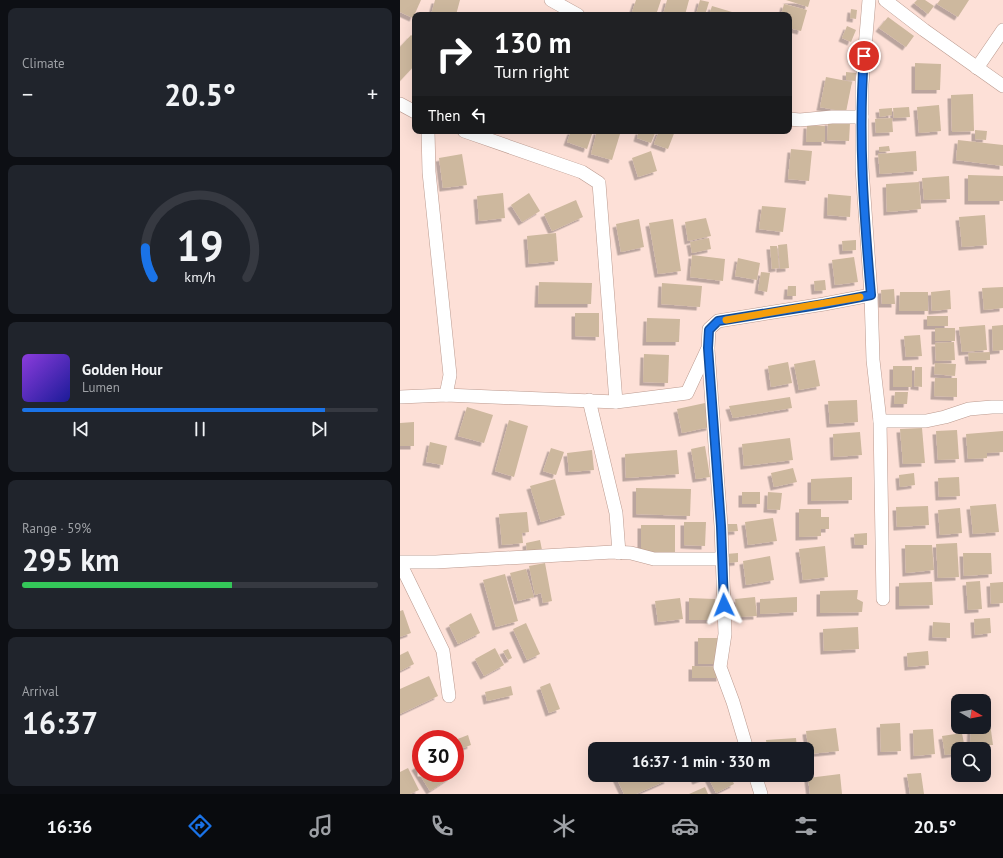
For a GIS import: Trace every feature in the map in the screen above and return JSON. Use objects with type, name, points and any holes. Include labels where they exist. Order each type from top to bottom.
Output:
[{"type":"street","points":[[551,0],[573,12]]},
{"type":"street","points":[[869,0],[862,84],[862,168],[871,295],[873,360],[880,421],[883,599]]},
{"type":"street","points":[[885,0],[924,30],[1003,86]]},
{"type":"street","points":[[977,68],[1003,30]]},
{"type":"street","points":[[400,104],[412,110]]},
{"type":"street","points":[[792,119],[862,116]]},
{"type":"street","points":[[428,134],[429,172],[450,375],[446,395]]},
{"type":"street","points":[[473,134],[582,172],[599,182],[616,402]]},
{"type":"street","points":[[745,742],[733,702],[720,667],[725,634],[722,558],[708,348],[709,330],[718,321],[871,295]]},
{"type":"street","points":[[400,397],[446,395],[616,402],[687,393],[708,348]]},
{"type":"street","points":[[589,400],[616,513],[619,553]]},
{"type":"street","points":[[880,421],[926,421],[945,417],[969,409],[1003,407]]},
{"type":"street","points":[[449,696],[443,651],[400,563],[619,553],[631,553],[654,559],[722,558]]},
{"type":"street","points":[[757,782],[761,794]]},
{"type":"building","points":[[400,0],[421,0],[416,12],[412,12],[412,18],[400,12]]},
{"type":"building","points":[[435,0],[460,0],[457,12],[432,12]]},
{"type":"building","points":[[636,0],[661,0],[657,12],[632,12]]},
{"type":"building","points":[[667,0],[689,0],[686,12],[664,12]]},
{"type":"building","points":[[700,0],[709,2],[706,12],[697,12]]},
{"type":"building","points":[[786,0],[810,0],[808,7]]},
{"type":"building","points":[[917,0],[925,0],[934,6],[928,14],[914,3]]},
{"type":"building","points":[[940,0],[969,0],[958,17],[937,4]]},
{"type":"building","points":[[784,4],[807,10],[801,31],[792,29],[792,12],[782,12]]},
{"type":"building","points":[[712,6],[732,12],[710,12]]},
{"type":"building","points":[[851,9],[857,10],[856,19],[850,18]]},
{"type":"building","points":[[888,17],[914,36],[906,47],[879,28]]},
{"type":"building","points":[[847,26],[856,30],[851,42],[842,38]]},
{"type":"building","points":[[411,35],[412,36],[412,68],[400,81],[400,47]]},
{"type":"building","points":[[915,63],[941,64],[940,90],[915,90]]},
{"type":"building","points":[[846,72],[856,73],[855,81],[846,80]]},
{"type":"building","points":[[826,77],[852,82],[846,112],[820,107]]},
{"type":"building","points":[[973,94],[974,131],[952,132],[951,95]]},
{"type":"building","points":[[939,105],[941,131],[919,133],[917,107]]},
{"type":"building","points":[[909,107],[910,117],[894,118],[893,108]]},
{"type":"building","points":[[892,108],[892,115],[880,117],[879,109]]},
{"type":"building","points":[[892,118],[893,132],[876,133],[875,119]]},
{"type":"building","points":[[828,122],[850,123],[849,141],[827,140]]},
{"type":"building","points":[[807,125],[825,126],[825,142],[806,142]]},
{"type":"building","points":[[975,130],[987,131],[986,140],[975,139]]},
{"type":"building","points":[[570,134],[592,134],[587,149],[567,142]]},
{"type":"building","points":[[596,134],[620,134],[612,160],[591,154]]},
{"type":"building","points":[[638,134],[655,134],[651,143],[637,138]]},
{"type":"building","points":[[658,134],[674,134],[668,149],[654,144]]},
{"type":"building","points":[[958,140],[1003,145],[1003,166],[956,160]]},
{"type":"building","points":[[889,146],[890,151],[879,152],[879,147]]},
{"type":"building","points":[[791,149],[812,151],[809,181],[788,179]]},
{"type":"building","points":[[651,151],[657,171],[638,177],[632,158]]},
{"type":"building","points":[[916,151],[917,171],[880,174],[878,154]]},
{"type":"building","points":[[462,154],[467,185],[443,188],[439,158]]},
{"type":"building","points":[[968,175],[1003,176],[1003,201],[968,201]]},
{"type":"building","points":[[949,176],[950,199],[924,200],[922,178]]},
{"type":"building","points":[[919,182],[921,209],[887,212],[886,184]]},
{"type":"building","points":[[503,193],[505,218],[479,221],[477,196]]},
{"type":"building","points":[[529,193],[540,211],[522,222],[511,205]]},
{"type":"building","points":[[828,194],[851,196],[850,217],[827,215]]},
{"type":"building","points":[[576,200],[583,217],[552,231],[544,214]]},
{"type":"building","points":[[762,206],[786,208],[783,232],[759,229]]},
{"type":"building","points":[[985,215],[987,245],[962,247],[959,217]]},
{"type":"building","points":[[706,218],[711,236],[688,241],[685,222]]},
{"type":"building","points":[[639,219],[644,247],[621,252],[616,224]]},
{"type":"building","points":[[673,219],[681,271],[658,274],[649,223]]},
{"type":"building","points":[[556,233],[558,261],[529,264],[527,236]]},
{"type":"building","points":[[709,238],[711,249],[692,253],[690,242]]},
{"type":"building","points":[[856,240],[856,250],[843,251],[842,241]]},
{"type":"building","points":[[787,244],[789,268],[780,269],[778,245]]},
{"type":"building","points":[[770,246],[777,246],[779,268],[772,269]]},
{"type":"building","points":[[692,255],[725,259],[723,281],[690,277]]},
{"type":"building","points":[[854,257],[858,282],[835,285],[832,260]]},
{"type":"building","points":[[738,258],[760,263],[757,280],[735,276]]},
{"type":"building","points":[[761,272],[770,273],[767,292],[758,290]]},
{"type":"building","points":[[825,280],[826,290],[815,291],[814,281]]},
{"type":"building","points":[[539,282],[592,283],[591,304],[538,304]]},
{"type":"building","points":[[662,283],[702,286],[700,307],[661,304]]},
{"type":"building","points":[[788,286],[796,286],[796,296],[787,296]]},
{"type":"building","points":[[1003,287],[1003,308],[984,310],[982,288]]},
{"type":"building","points":[[894,289],[895,304],[882,304],[881,290]]},
{"type":"building","points":[[950,290],[951,309],[932,311],[931,292]]},
{"type":"building","points":[[900,292],[928,292],[928,311],[899,311]]},
{"type":"building","points":[[575,313],[599,313],[599,337],[575,336]]},
{"type":"building","points":[[927,316],[948,316],[948,326],[927,326]]},
{"type":"building","points":[[647,318],[680,319],[679,342],[646,342]]},
{"type":"building","points":[[985,325],[987,350],[962,352],[959,327]]},
{"type":"building","points":[[1003,325],[1003,350],[993,351],[992,326]]},
{"type":"building","points":[[935,328],[955,328],[955,341],[935,341]]},
{"type":"building","points":[[920,335],[922,356],[906,357],[904,336]]},
{"type":"building","points":[[954,342],[955,360],[936,361],[935,343]]},
{"type":"building","points":[[990,352],[990,360],[969,361],[968,353]]},
{"type":"building","points":[[644,354],[669,355],[668,383],[643,382]]},
{"type":"building","points":[[815,360],[820,386],[799,390],[794,364]]},
{"type":"building","points":[[788,362],[792,383],[771,387],[768,366]]},
{"type":"building","points":[[935,363],[956,364],[955,376],[934,374]]},
{"type":"building","points":[[893,366],[912,366],[912,387],[893,387]]},
{"type":"building","points":[[915,367],[922,367],[922,387],[914,386]]},
{"type":"building","points":[[935,378],[957,378],[957,397],[934,396]]},
{"type":"building","points":[[895,392],[908,392],[907,404],[894,404]]},
{"type":"building","points":[[790,397],[792,408],[733,418],[729,406]]},
{"type":"building","points":[[857,400],[858,422],[830,424],[828,401]]},
{"type":"building","points":[[705,403],[710,427],[682,433],[677,409]]},
{"type":"building","points":[[467,407],[493,415],[484,443],[458,436]]},
{"type":"building","points":[[509,420],[528,426],[514,477],[495,471]]},
{"type":"building","points":[[414,422],[414,446],[400,446],[400,423]]},
{"type":"building","points":[[922,428],[925,463],[903,464],[900,429]]},
{"type":"building","points":[[957,430],[959,459],[938,460],[936,431]]},
{"type":"building","points":[[1003,431],[1003,452],[987,453],[987,458],[968,459],[966,434]]},
{"type":"building","points":[[860,432],[862,455],[834,457],[833,434]]},
{"type":"building","points":[[790,438],[793,460],[744,466],[742,444]]},
{"type":"building","points":[[430,442],[447,446],[443,465],[426,462]]},
{"type":"building","points":[[705,446],[710,477],[696,479],[691,449]]},
{"type":"building","points":[[551,448],[564,452],[556,475],[543,471]]},
{"type":"building","points":[[592,450],[594,470],[569,472],[567,453]]},
{"type":"building","points":[[677,450],[679,474],[626,478],[625,454]]},
{"type":"building","points":[[793,468],[797,482],[774,487],[771,473]]},
{"type":"building","points":[[914,473],[915,485],[900,487],[899,475]]},
{"type":"building","points":[[852,477],[852,500],[811,501],[811,479]]},
{"type":"building","points":[[959,477],[960,496],[939,497],[938,478]]},
{"type":"building","points":[[555,479],[565,515],[541,522],[530,486]]},
{"type":"building","points":[[636,488],[691,489],[690,516],[636,514]]},
{"type":"building","points":[[742,492],[760,492],[760,504],[742,504]]},
{"type":"building","points":[[768,492],[782,493],[780,510],[767,509]]},
{"type":"building","points":[[996,504],[999,532],[973,534],[970,506]]},
{"type":"building","points":[[928,506],[929,525],[897,527],[896,507]]},
{"type":"building","points":[[960,508],[962,533],[940,535],[938,510]]},
{"type":"building","points":[[799,509],[821,509],[821,517],[829,517],[829,529],[821,529],[821,536],[799,537]]},
{"type":"building","points":[[527,512],[529,532],[522,533],[523,543],[502,545],[499,514]]},
{"type":"building","points":[[773,518],[777,541],[748,545],[745,522]]},
{"type":"building","points":[[684,522],[706,522],[705,546],[684,545]]},
{"type":"building","points":[[726,524],[737,524],[738,531],[726,532]]},
{"type":"building","points":[[641,525],[675,525],[675,552],[641,552]]},
{"type":"building","points":[[867,533],[867,545],[855,545],[854,534]]},
{"type":"building","points":[[540,540],[542,550],[527,553],[526,543]]},
{"type":"building","points":[[957,543],[959,577],[938,578],[936,544]]},
{"type":"building","points":[[905,545],[932,545],[934,570],[906,573]]},
{"type":"building","points":[[825,546],[828,577],[803,580],[799,549]]},
{"type":"building","points":[[738,553],[738,562],[727,563],[726,554]]},
{"type":"building","points":[[963,553],[991,553],[992,574],[964,576]]},
{"type":"building","points":[[770,556],[774,580],[746,585],[743,561]]},
{"type":"building","points":[[545,563],[552,601],[543,603],[541,593],[535,595],[529,566]]},
{"type":"building","points":[[526,569],[534,597],[518,601],[510,573]]},
{"type":"building","points":[[505,574],[518,621],[496,627],[483,580]]},
{"type":"building","points":[[980,581],[982,609],[968,610],[966,582]]},
{"type":"building","points":[[932,582],[933,605],[899,606],[899,583]]},
{"type":"building","points":[[1003,582],[1003,603],[991,604],[990,583]]},
{"type":"building","points":[[858,590],[857,599],[863,602],[862,612],[820,613],[820,591]]},
{"type":"building","points":[[755,597],[757,616],[738,617],[735,599]]},
{"type":"building","points":[[797,597],[797,612],[760,614],[760,599]]},
{"type":"building","points":[[680,598],[683,619],[658,622],[655,601]]},
{"type":"building","points":[[689,598],[715,599],[715,620],[689,620]]},
{"type":"building","points":[[403,610],[411,633],[400,637],[400,611]]},
{"type":"building","points":[[471,613],[480,633],[458,644],[449,625]]},
{"type":"building","points":[[990,618],[991,633],[975,635],[974,619]]},
{"type":"building","points":[[933,622],[950,623],[950,638],[932,637]]},
{"type":"building","points":[[526,623],[540,654],[527,660],[513,629]]},
{"type":"building","points":[[858,627],[859,649],[824,651],[823,629]]},
{"type":"building","points":[[698,638],[721,638],[720,664],[698,664]]},
{"type":"building","points":[[495,648],[504,665],[484,676],[475,659]]},
{"type":"building","points":[[508,649],[512,658],[508,660],[503,651]]},
{"type":"building","points":[[408,651],[414,664],[400,671],[400,655]]},
{"type":"building","points":[[928,651],[929,665],[908,667],[907,653]]},
{"type":"building","points":[[692,666],[720,667],[720,678],[692,678]]},
{"type":"building","points":[[429,676],[438,696],[400,714],[400,689]]},
{"type":"building","points":[[550,683],[560,709],[549,713],[540,687]]},
{"type":"building","points":[[511,686],[513,695],[487,701],[485,692]]},
{"type":"building","points":[[900,723],[901,751],[881,752],[880,724]]},
{"type":"building","points":[[836,728],[839,751],[814,754],[814,742],[807,742],[806,731]]},
{"type":"building","points":[[933,729],[935,754],[914,756],[913,730]]},
{"type":"building","points":[[991,731],[993,745],[991,745],[991,742],[970,742],[971,734],[991,734]]},
{"type":"building","points":[[962,734],[964,742],[951,742],[951,754],[945,755],[942,736]]},
{"type":"building","points":[[468,735],[471,745],[464,748],[464,737]]},
{"type":"building","points":[[796,738],[796,742],[766,742],[766,740]]},
{"type":"building","points":[[408,768],[412,776],[412,782],[415,782],[419,790],[410,794],[400,794],[400,772]]},
{"type":"building","points":[[921,773],[924,794],[910,794],[907,774]]},
{"type":"building","points":[[840,774],[842,794],[810,794],[808,782],[814,782],[814,777]]},
{"type":"building","points":[[424,782],[444,782],[430,791]]},
{"type":"building","points":[[618,782],[663,782],[636,794],[624,794]]},
{"type":"building","points":[[710,782],[733,782],[734,784],[716,793]]},
{"type":"building","points":[[705,787],[708,794],[689,794]]},
{"type":"slow traffic","points":[[726,320],[860,297]]},
{"type":"route","points":[[724,605],[721,526],[708,348],[709,330],[718,321],[871,295],[862,168],[862,84],[864,56]]}]
